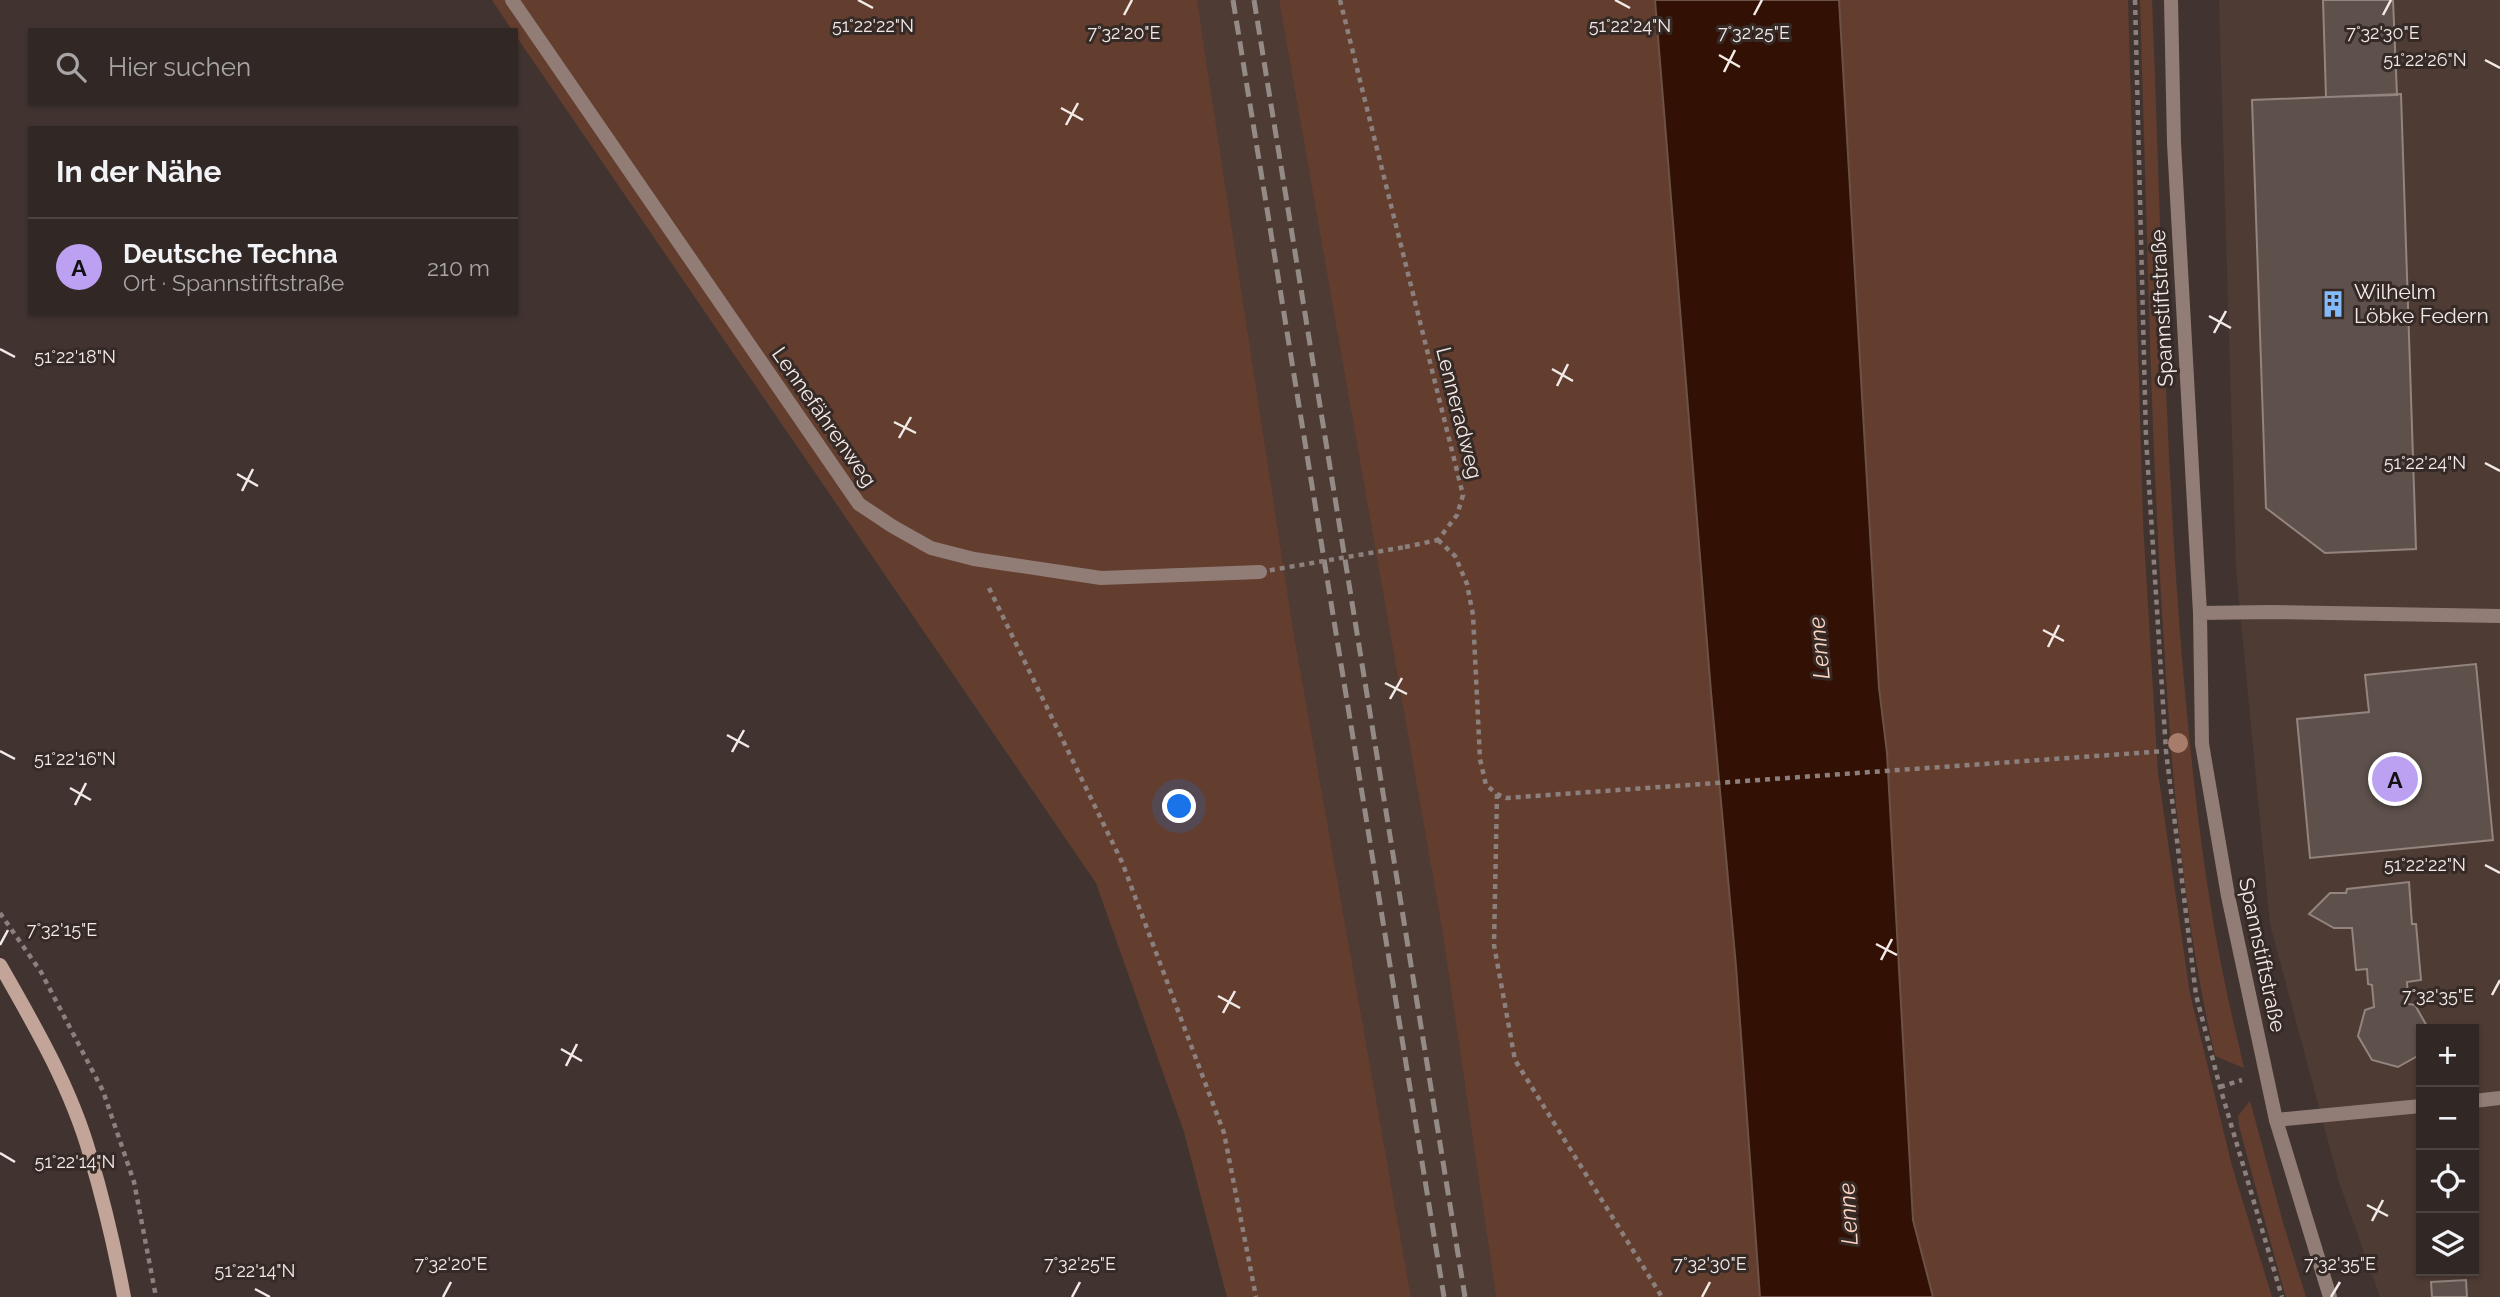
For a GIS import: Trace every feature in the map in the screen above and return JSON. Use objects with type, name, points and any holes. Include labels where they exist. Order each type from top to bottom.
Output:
[{"type":"street","name":"Lennefährenweg","points":[[512,0],[859,504],[931,548],[974,559],[1101,578],[1260,572]]},
{"type":"street","name":"Spannstiftstraße","points":[[2171,0],[2174,143],[2200,613],[2202,744],[2228,896],[2276,1120],[2330,1297]]},
{"type":"street","points":[[2200,613],[2500,616]]},
{"type":"street","points":[[0,965],[36,1027],[63,1084],[90,1153],[113,1240],[124,1297]]},
{"type":"street","points":[[2479,1100],[2500,1098]]},
{"type":"street","points":[[2276,1120],[2416,1106]]},
{"type":"path","name":"Lenneradweg","points":[[1340,0],[1463,495],[1457,516],[1438,540]]},
{"type":"path","points":[[2135,0],[2146,438],[2166,751],[2196,995],[2220,1087],[2282,1297]]},
{"type":"path","points":[[1260,572],[1438,540],[1455,556],[1467,584],[1473,615],[1480,760],[1486,785],[1497,794],[1517,799],[2166,751]]},
{"type":"path","points":[[974,559],[1122,862],[1224,1133],[1256,1297]]},
{"type":"path","points":[[1497,794],[1494,945],[1515,1060],[1662,1297]]},
{"type":"shaded area","points":[[492,0],[1197,0],[1293,629],[1411,1297],[1227,1297],[1184,1132],[1096,883],[518,39],[518,28],[511,28]]},
{"type":"shaded area","points":[[1197,0],[1279,0],[1442,929],[1496,1297],[1411,1297],[1293,629]]},
{"type":"shaded area","points":[[1279,0],[1655,0],[1736,966],[1760,1297],[1496,1297],[1442,929]]},
{"type":"shaded area","points":[[1839,0],[2128,0],[2143,522],[2158,773],[2190,994],[2232,1166],[2272,1297],[1933,1297],[1913,1221],[1887,753],[1879,688]]},
{"type":"shaded area","points":[[2140,0],[2152,0],[2171,494],[2189,737],[2209,896],[2225,986],[2244,1068],[2215,1056],[2187,903],[2175,799],[2155,483]]},
{"type":"shaded area","points":[[2219,0],[2500,0],[2500,1297],[2380,1297],[2339,1182],[2270,924],[2236,569]]},
{"type":"shaded area","points":[[2250,1101],[2306,1297],[2286,1297],[2281,1280],[2239,1126],[2238,1116]]},
{"type":"water","name":"Lenne","points":[[1655,0],[1839,0],[1879,688],[1887,753],[1913,1220],[1933,1297],[1760,1297],[1736,966]]},
{"type":"building","points":[[2323,0],[2393,0],[2397,95],[2326,97]]},
{"type":"building","name":"Wilhelm Löbke Federn","points":[[2401,94],[2416,549],[2325,553],[2266,508],[2252,100]]},
{"type":"building","points":[[2476,664],[2493,840],[2310,858],[2297,719],[2369,712],[2365,675]]},
{"type":"building","points":[[2409,882],[2412,924],[2416,924],[2421,980],[2407,982],[2408,1004],[2415,1005],[2426,1024],[2416,1024],[2416,1057],[2398,1067],[2372,1060],[2358,1036],[2365,1010],[2374,1007],[2367,969],[2356,970],[2352,928],[2334,928],[2309,914],[2330,893],[2346,893],[2347,889]]},
{"type":"building","points":[[2466,1280],[2467,1297],[2432,1297],[2431,1282]]},
{"type":"railway","points":[[1233,0],[1444,1297]]},
{"type":"railway","points":[[1254,0],[1465,1297]]},
{"type":"place","name":"Wilhelm Löbke Federn","points":[[2333,304]]},
{"type":"place","name":"Deutsche Techna","points":[[2395,779]]}]
